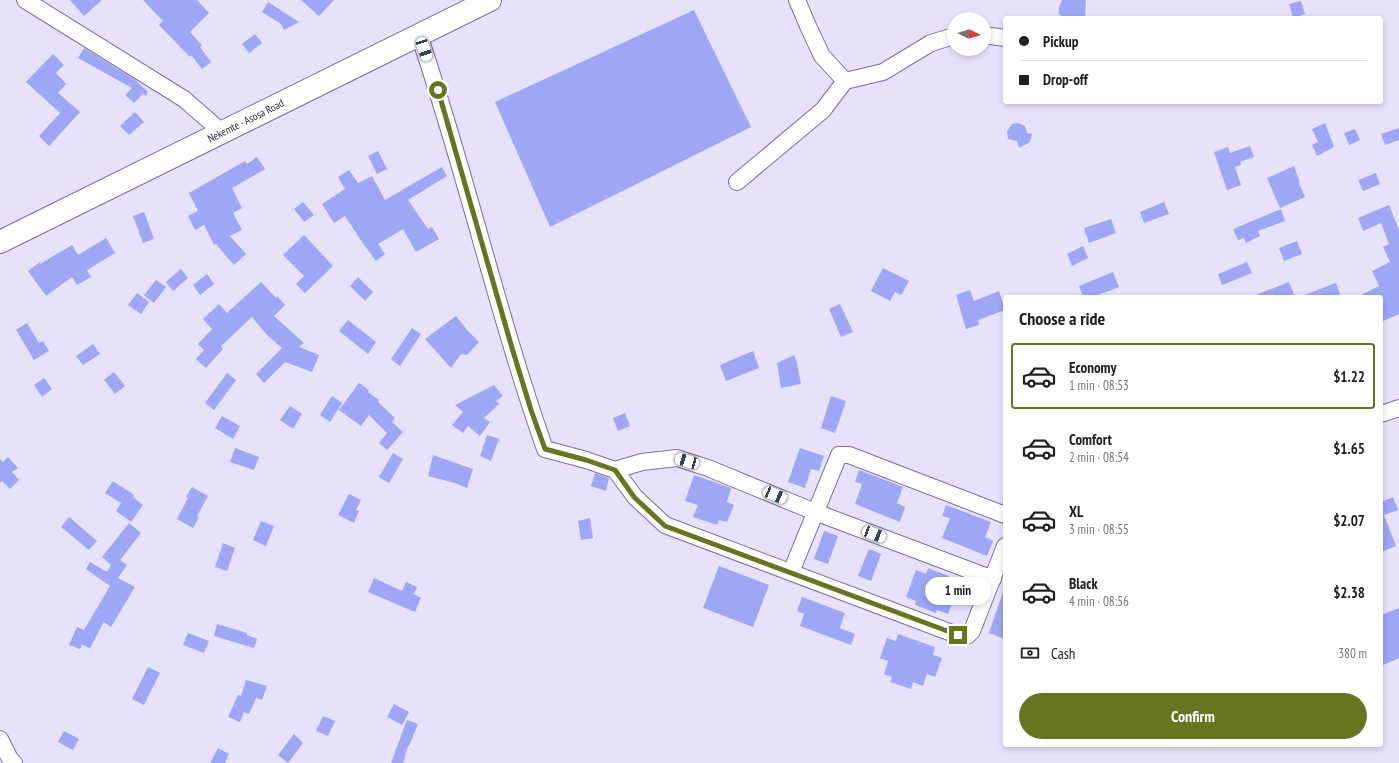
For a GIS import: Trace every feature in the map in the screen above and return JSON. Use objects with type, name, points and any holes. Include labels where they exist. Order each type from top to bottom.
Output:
[{"type":"highway","name":"Nekemte - Asosa Road","points":[[0,242],[490,0]]},
{"type":"street","points":[[25,0],[184,99],[223,133]]},
{"type":"street","points":[[797,0],[822,56],[845,81]]},
{"type":"street","points":[[419,35],[438,90],[512,348],[545,449],[586,460],[615,470],[642,462],[676,458],[708,468],[815,512],[993,579]]},
{"type":"street","points":[[991,36],[1003,38]]},
{"type":"street","points":[[737,182],[823,110],[845,81],[883,72],[931,43],[947,38]]},
{"type":"street","points":[[1383,413],[1399,408]]},
{"type":"street","points":[[791,572],[839,455],[849,455],[1003,514]]},
{"type":"street","points":[[615,470],[634,497],[665,526],[958,635],[967,636],[972,631],[1003,552]]},
{"type":"street","points":[[0,739],[10,759],[14,763]]},
{"type":"building","points":[[70,0],[102,0],[84,16]]},
{"type":"building","points":[[143,0],[197,0],[209,13],[190,32],[202,45],[200,47],[211,62],[202,69],[191,55],[190,57],[159,25],[163,21]]},
{"type":"building","points":[[301,0],[334,0],[319,16]]},
{"type":"building","points":[[1062,0],[1086,0],[1085,16],[1062,16],[1059,14],[1059,8]]},
{"type":"building","points":[[1301,1],[1305,14],[1292,16],[1289,4]]},
{"type":"building","points":[[268,2],[299,22],[284,30],[281,24],[262,12]]},
{"type":"building","points":[[694,10],[751,127],[550,227],[495,102]]},
{"type":"building","points":[[255,34],[262,43],[249,53],[242,44]]},
{"type":"building","points":[[84,48],[134,79],[148,92],[146,96],[143,94],[134,103],[125,95],[132,88],[78,58]]},
{"type":"building","points":[[53,54],[64,65],[56,73],[66,84],[58,93],[80,112],[49,146],[39,136],[60,113],[26,82]]},
{"type":"building","points":[[135,112],[144,122],[129,135],[120,126]]},
{"type":"building","points":[[1018,123],[1025,126],[1027,133],[1032,134],[1030,142],[1019,148],[1017,141],[1008,139],[1007,131],[1012,124]]},
{"type":"building","points":[[1325,123],[1334,147],[1317,156],[1312,145],[1318,142],[1312,129]]},
{"type":"building","points":[[1399,128],[1399,140],[1385,145],[1381,134]]},
{"type":"building","points":[[1355,129],[1360,140],[1349,145],[1344,133]]},
{"type":"building","points":[[1250,146],[1254,157],[1240,162],[1241,165],[1235,167],[1241,185],[1227,190],[1214,152],[1228,147],[1230,153]]},
{"type":"building","points":[[378,151],[387,169],[377,174],[368,156]]},
{"type":"building","points":[[257,157],[265,169],[232,188],[242,208],[233,213],[242,230],[230,236],[246,254],[234,265],[216,244],[214,245],[204,225],[195,230],[188,216],[198,211],[189,193],[245,161],[247,164]]},
{"type":"building","points":[[1294,166],[1305,197],[1280,208],[1267,178]]},
{"type":"building","points":[[442,167],[447,176],[408,200],[428,229],[432,227],[439,239],[416,252],[403,229],[378,244],[385,254],[376,261],[345,216],[334,223],[322,204],[345,189],[338,177],[349,170],[358,183],[372,176],[385,200]]},
{"type":"building","points":[[1376,173],[1380,184],[1363,191],[1358,180]]},
{"type":"building","points":[[303,202],[314,215],[304,222],[294,209]]},
{"type":"building","points":[[1164,202],[1169,214],[1144,223],[1140,212]]},
{"type":"building","points":[[1389,205],[1399,230],[1399,314],[1383,321],[1383,295],[1361,295],[1379,286],[1372,271],[1390,262],[1383,247],[1389,244],[1381,223],[1363,231],[1358,218]]},
{"type":"building","points":[[1281,209],[1285,221],[1258,231],[1260,236],[1246,243],[1244,238],[1238,240],[1233,229]]},
{"type":"building","points":[[144,212],[154,239],[143,243],[133,216]]},
{"type":"building","points":[[1111,219],[1116,233],[1089,243],[1084,228]]},
{"type":"building","points":[[304,235],[333,266],[305,293],[296,284],[304,276],[283,255]]},
{"type":"building","points":[[106,238],[115,253],[87,270],[91,277],[77,285],[72,277],[46,296],[28,271],[40,262],[40,264],[72,245],[78,255]]},
{"type":"building","points":[[1297,241],[1302,254],[1284,261],[1279,248]]},
{"type":"building","points":[[1083,246],[1088,258],[1072,266],[1067,254]]},
{"type":"building","points":[[1247,262],[1252,273],[1222,285],[1218,274]]},
{"type":"building","points":[[883,268],[909,281],[901,295],[895,292],[890,301],[871,291]]},
{"type":"building","points":[[181,269],[188,278],[173,291],[166,282]]},
{"type":"building","points":[[1113,272],[1119,287],[1098,295],[1082,295],[1079,286]]},
{"type":"building","points":[[207,274],[214,284],[200,295],[193,285]]},
{"type":"building","points":[[358,277],[373,292],[365,301],[350,286]]},
{"type":"building","points":[[156,280],[166,287],[154,303],[144,295]]},
{"type":"building","points":[[261,282],[285,305],[274,316],[304,343],[299,347],[319,355],[312,372],[285,362],[264,383],[256,374],[282,348],[268,336],[252,317],[221,346],[223,349],[206,368],[196,359],[204,350],[198,344],[212,329],[203,319],[219,304],[227,313]]},
{"type":"building","points":[[1289,282],[1294,295],[1256,295]]},
{"type":"building","points":[[1336,283],[1340,294],[1337,295],[1305,295]]},
{"type":"building","points":[[970,290],[974,301],[999,291],[1003,304],[1003,311],[978,320],[979,325],[966,329],[956,295]]},
{"type":"building","points":[[137,293],[149,302],[141,314],[128,305]]},
{"type":"building","points":[[840,304],[853,332],[841,337],[829,309]]},
{"type":"building","points":[[456,316],[479,342],[467,355],[461,354],[451,368],[425,339]]},
{"type":"building","points":[[348,320],[376,342],[368,354],[339,331]]},
{"type":"building","points":[[27,323],[39,343],[43,341],[49,351],[34,360],[16,330]]},
{"type":"building","points":[[412,328],[421,334],[400,366],[391,359]]},
{"type":"building","points":[[93,344],[100,354],[83,365],[76,356]]},
{"type":"building","points":[[753,351],[759,368],[726,381],[720,365]]},
{"type":"building","points":[[794,355],[801,384],[781,388],[777,363]]},
{"type":"building","points":[[114,372],[125,386],[115,394],[104,380]]},
{"type":"building","points":[[227,373],[236,380],[214,410],[205,403]]},
{"type":"building","points":[[44,378],[52,389],[42,397],[34,385]]},
{"type":"building","points":[[359,383],[379,400],[378,402],[395,418],[392,422],[403,432],[387,450],[379,443],[387,433],[369,415],[361,426],[339,410]]},
{"type":"building","points":[[494,385],[503,396],[496,401],[499,404],[484,418],[490,422],[480,436],[468,426],[463,433],[452,425],[463,412],[455,405]]},
{"type":"building","points":[[332,396],[342,403],[330,422],[320,415]]},
{"type":"building","points":[[831,396],[846,401],[835,433],[821,428]]},
{"type":"building","points":[[290,406],[302,414],[293,429],[280,420]]},
{"type":"building","points":[[625,413],[630,426],[618,431],[613,418]]},
{"type":"building","points":[[222,416],[240,426],[233,439],[215,428]]},
{"type":"building","points":[[487,435],[499,439],[491,461],[480,456]]},
{"type":"building","points":[[235,448],[259,457],[254,470],[230,462]]},
{"type":"building","points":[[800,448],[824,456],[819,471],[811,469],[805,488],[788,482]]},
{"type":"building","points":[[393,453],[403,459],[389,483],[379,477]]},
{"type":"building","points":[[433,455],[473,469],[467,488],[455,483],[428,476]]},
{"type":"building","points":[[8,457],[18,468],[12,472],[19,480],[10,489],[2,481],[0,483],[0,459],[3,462]]},
{"type":"building","points":[[859,470],[903,487],[897,503],[905,507],[900,522],[855,504],[862,484],[855,482]]},
{"type":"building","points":[[595,473],[609,478],[606,491],[591,486]]},
{"type":"building","points":[[694,475],[731,488],[727,502],[734,505],[727,522],[719,520],[717,525],[693,517],[698,505],[685,501]]},
{"type":"building","points":[[113,481],[134,495],[133,497],[143,505],[131,522],[116,511],[121,503],[105,493]]},
{"type":"building","points":[[192,487],[208,496],[197,516],[199,517],[193,528],[177,519]]},
{"type":"building","points":[[349,494],[361,500],[356,510],[359,511],[354,523],[338,515]]},
{"type":"building","points":[[1393,497],[1398,510],[1384,515],[1396,546],[1383,551],[1383,501]]},
{"type":"building","points":[[946,505],[991,522],[985,537],[993,541],[987,556],[942,538],[950,518],[942,516]]},
{"type":"building","points":[[69,517],[97,541],[89,550],[61,527]]},
{"type":"building","points":[[590,518],[593,538],[581,540],[578,521]]},
{"type":"building","points":[[261,521],[274,526],[266,546],[253,540]]},
{"type":"building","points":[[129,523],[141,533],[120,560],[127,565],[118,578],[135,587],[111,627],[104,622],[90,648],[82,645],[80,649],[69,645],[77,627],[84,630],[110,586],[86,569],[90,562],[107,572],[111,565],[102,557]]},
{"type":"building","points":[[824,531],[838,536],[828,564],[814,559]]},
{"type":"building","points":[[223,543],[235,548],[227,571],[215,567]]},
{"type":"building","points":[[869,549],[881,554],[871,581],[858,576]]},
{"type":"building","points":[[719,566],[769,585],[753,627],[703,608]]},
{"type":"building","points":[[928,568],[949,576],[947,582],[958,586],[948,614],[937,610],[936,613],[915,605],[916,601],[906,597],[916,570],[926,574]]},
{"type":"building","points":[[374,578],[402,591],[406,582],[417,587],[414,594],[421,598],[415,612],[368,592]]},
{"type":"building","points":[[1003,592],[1003,638],[989,633]]},
{"type":"building","points":[[802,597],[845,613],[840,628],[855,634],[851,645],[800,626],[804,614],[797,611]]},
{"type":"building","points":[[1399,608],[1399,658],[1383,665],[1383,614]]},
{"type":"building","points":[[217,624],[247,633],[247,635],[257,639],[254,648],[214,636]]},
{"type":"building","points":[[188,633],[209,641],[204,653],[183,645]]},
{"type":"building","points":[[898,634],[935,647],[933,655],[942,658],[935,677],[927,674],[923,686],[913,682],[911,689],[890,682],[892,677],[884,674],[888,661],[880,658],[887,638],[896,641]]},
{"type":"building","points":[[148,667],[160,673],[144,705],[132,699]]},
{"type":"building","points":[[246,680],[267,686],[262,700],[256,698],[249,714],[244,712],[240,722],[228,717],[238,695],[241,696]]},
{"type":"building","points":[[394,704],[409,712],[402,725],[387,717]]},
{"type":"building","points":[[323,716],[335,721],[328,736],[316,731]]},
{"type":"building","points":[[407,720],[418,724],[408,746],[403,763],[391,763]]},
{"type":"building","points":[[64,731],[79,739],[73,750],[58,742]]},
{"type":"building","points":[[294,734],[303,743],[288,763],[278,755]]},
{"type":"building","points":[[218,748],[229,754],[225,763],[210,763]]},
{"type":"route","points":[[438,90],[512,348],[545,449],[586,460],[615,470],[634,497],[665,526],[958,635]]}]
